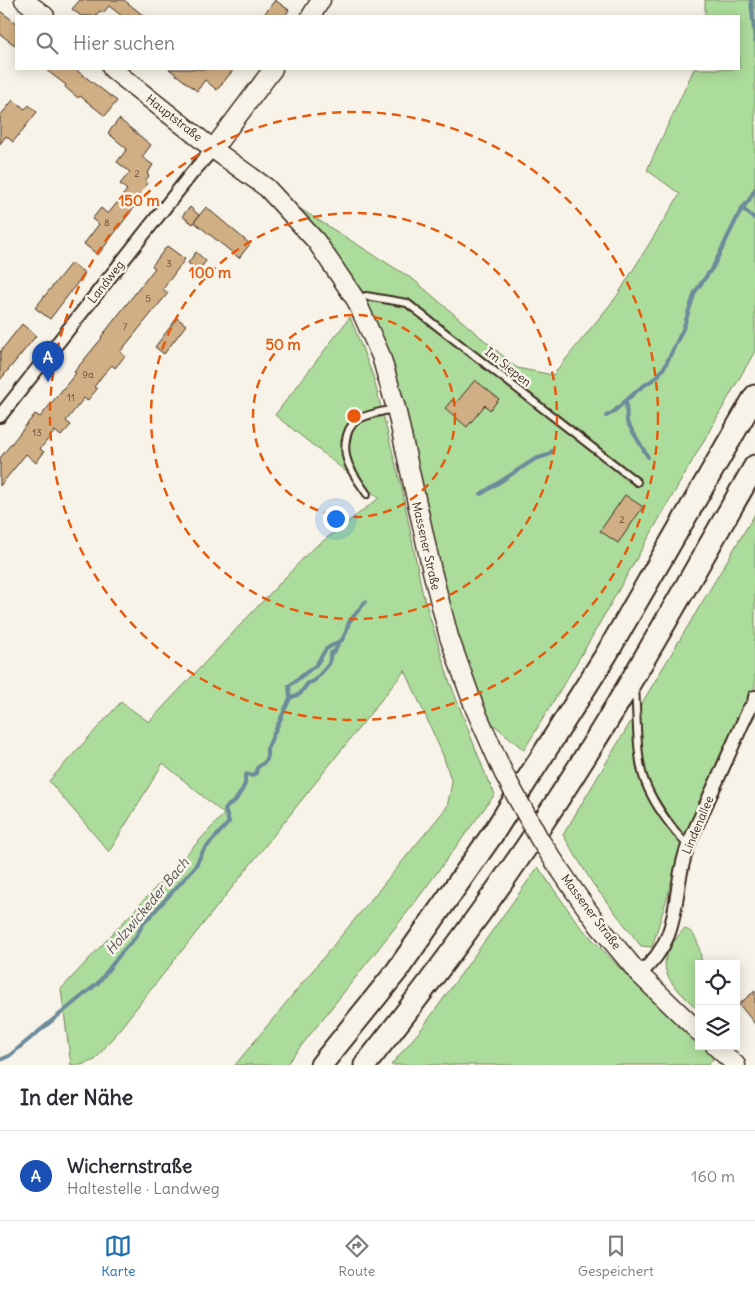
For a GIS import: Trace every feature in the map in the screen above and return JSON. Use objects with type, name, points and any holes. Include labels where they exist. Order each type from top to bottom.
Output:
[{"type":"highway","points":[[320,1065],[396,972],[504,816],[606,655],[755,396]]},
{"type":"highway","points":[[365,1065],[423,992],[523,851],[635,676],[755,466]]},
{"type":"main road","points":[[24,0],[44,15]]},
{"type":"main road","points":[[312,15],[321,0]]},
{"type":"main road","name":"Hauptstraße","points":[[113,70],[213,149]]},
{"type":"main road","points":[[213,149],[271,70]]},
{"type":"main road","name":"Massener Straße","points":[[213,149],[267,188],[316,241],[356,300],[381,356],[396,408],[436,590],[449,636],[475,708],[504,774],[540,840],[598,926],[638,974],[695,1028]]},
{"type":"main road","points":[[719,1050],[736,1065]]},
{"type":"street","name":"Landweg","points":[[0,416],[187,179],[213,149]]},
{"type":"street","name":"Lindenallee","points":[[638,974],[648,966],[666,941],[674,918],[680,874],[688,846],[749,710],[755,701]]},
{"type":"lane","name":"Im Siepen","points":[[356,300],[366,296],[407,303],[637,482]]},
{"type":"lane","points":[[368,494],[355,476],[345,457],[345,442],[348,430],[361,418],[396,408]]},
{"type":"lane","points":[[635,676],[640,759],[644,781],[669,825],[688,846]]},
{"type":"green space","points":[[705,0],[755,0],[755,351],[586,647],[524,750],[475,709],[416,499],[356,300],[267,188],[414,280],[517,368],[553,375],[617,296],[680,194],[647,170],[694,70],[740,70],[740,15],[705,15]]},
{"type":"green space","points":[[350,317],[373,376],[402,489],[422,591],[449,680],[488,781],[495,794],[413,905],[286,1065],[235,1065],[447,807],[452,783],[443,755],[405,670],[95,1060],[81,1065],[71,1065],[61,989],[224,814],[163,763],[109,852],[49,781],[121,702],[149,722],[310,551],[379,498],[275,415]]},
{"type":"green space","points":[[755,514],[755,716],[685,839],[652,947],[641,946],[593,884],[563,835]]},
{"type":"green space","points":[[538,867],[579,925],[634,983],[695,1038],[695,1050],[707,1050],[715,1057],[708,1065],[391,1065],[423,1027]]},
{"type":"green space","points":[[684,929],[692,933],[698,942],[701,960],[695,960],[695,1007],[671,982],[667,973],[665,964],[667,954]]},
{"type":"building","points":[[80,0],[124,0],[143,15],[121,15],[109,6],[103,13],[100,11],[96,15],[80,15],[72,9]]},
{"type":"building","points":[[275,0],[289,10],[286,15],[264,15]]},
{"type":"building","points":[[0,11],[15,22],[15,45],[0,34]]},
{"type":"building","points":[[46,70],[76,70],[117,101],[105,116],[80,96],[78,98],[65,87],[66,85]]},
{"type":"building","points":[[170,70],[233,70],[217,90],[205,80],[197,91]]},
{"type":"building","points":[[13,100],[25,109],[29,105],[37,112],[13,142],[6,136],[0,144],[0,116]]},
{"type":"building","points":[[119,119],[151,145],[142,157],[153,165],[145,181],[148,183],[135,200],[138,202],[98,255],[84,244],[99,224],[92,219],[101,208],[108,214],[127,190],[120,184],[130,172],[117,162],[127,149],[108,133]]},
{"type":"building","points":[[190,207],[199,215],[193,224],[182,216]]},
{"type":"building","points":[[206,207],[250,244],[239,258],[194,222]]},
{"type":"building","points":[[167,246],[185,259],[163,289],[168,293],[120,352],[125,356],[115,368],[112,365],[102,376],[94,387],[97,389],[87,401],[84,398],[66,421],[71,425],[61,436],[55,431],[40,449],[44,452],[36,463],[26,454],[0,486],[0,458],[35,414],[40,417],[76,373],[74,372],[155,268],[152,266]]},
{"type":"building","points":[[196,252],[206,261],[198,271],[188,263]]},
{"type":"building","points":[[71,263],[85,273],[50,319],[35,308]]},
{"type":"building","points":[[177,318],[186,325],[164,354],[155,347]]},
{"type":"building","points":[[22,324],[36,336],[0,380],[0,352]]},
{"type":"building","points":[[475,380],[499,399],[490,410],[485,405],[467,427],[445,408],[452,400],[456,403]]},
{"type":"building","points":[[625,495],[643,507],[618,543],[600,531]]},
{"type":"building","points":[[755,991],[755,1024],[740,1005]]},
{"type":"waterway","name":"Holzwickeder Bach","points":[[751,0],[755,41]]},
{"type":"waterway","name":"Holzwickeder Bach","points":[[606,416],[657,377],[665,366],[683,329],[695,292],[713,267],[741,210],[755,189]]},
{"type":"waterway","points":[[742,208],[755,219]]},
{"type":"waterway","points":[[626,401],[627,422],[648,457]]},
{"type":"waterway","name":"Holzwickeder Bach","points":[[481,494],[535,459],[548,455],[552,451]]},
{"type":"waterway","name":"Holzwickeder Bach","points":[[0,1060],[9,1056],[98,983],[135,938],[143,924],[195,867],[203,851],[229,822],[225,810],[235,801],[242,790],[245,784],[245,776],[247,774],[252,776],[256,773],[257,768],[267,760],[267,749],[290,698],[289,686],[316,665],[326,649],[342,640],[349,622],[365,602]]},
{"type":"waterway","points":[[290,698],[300,694],[308,683],[314,681],[329,664],[331,653],[335,651],[339,642]]},
{"type":"place","name":"Wichernstraße","points":[[48,382]]}]
